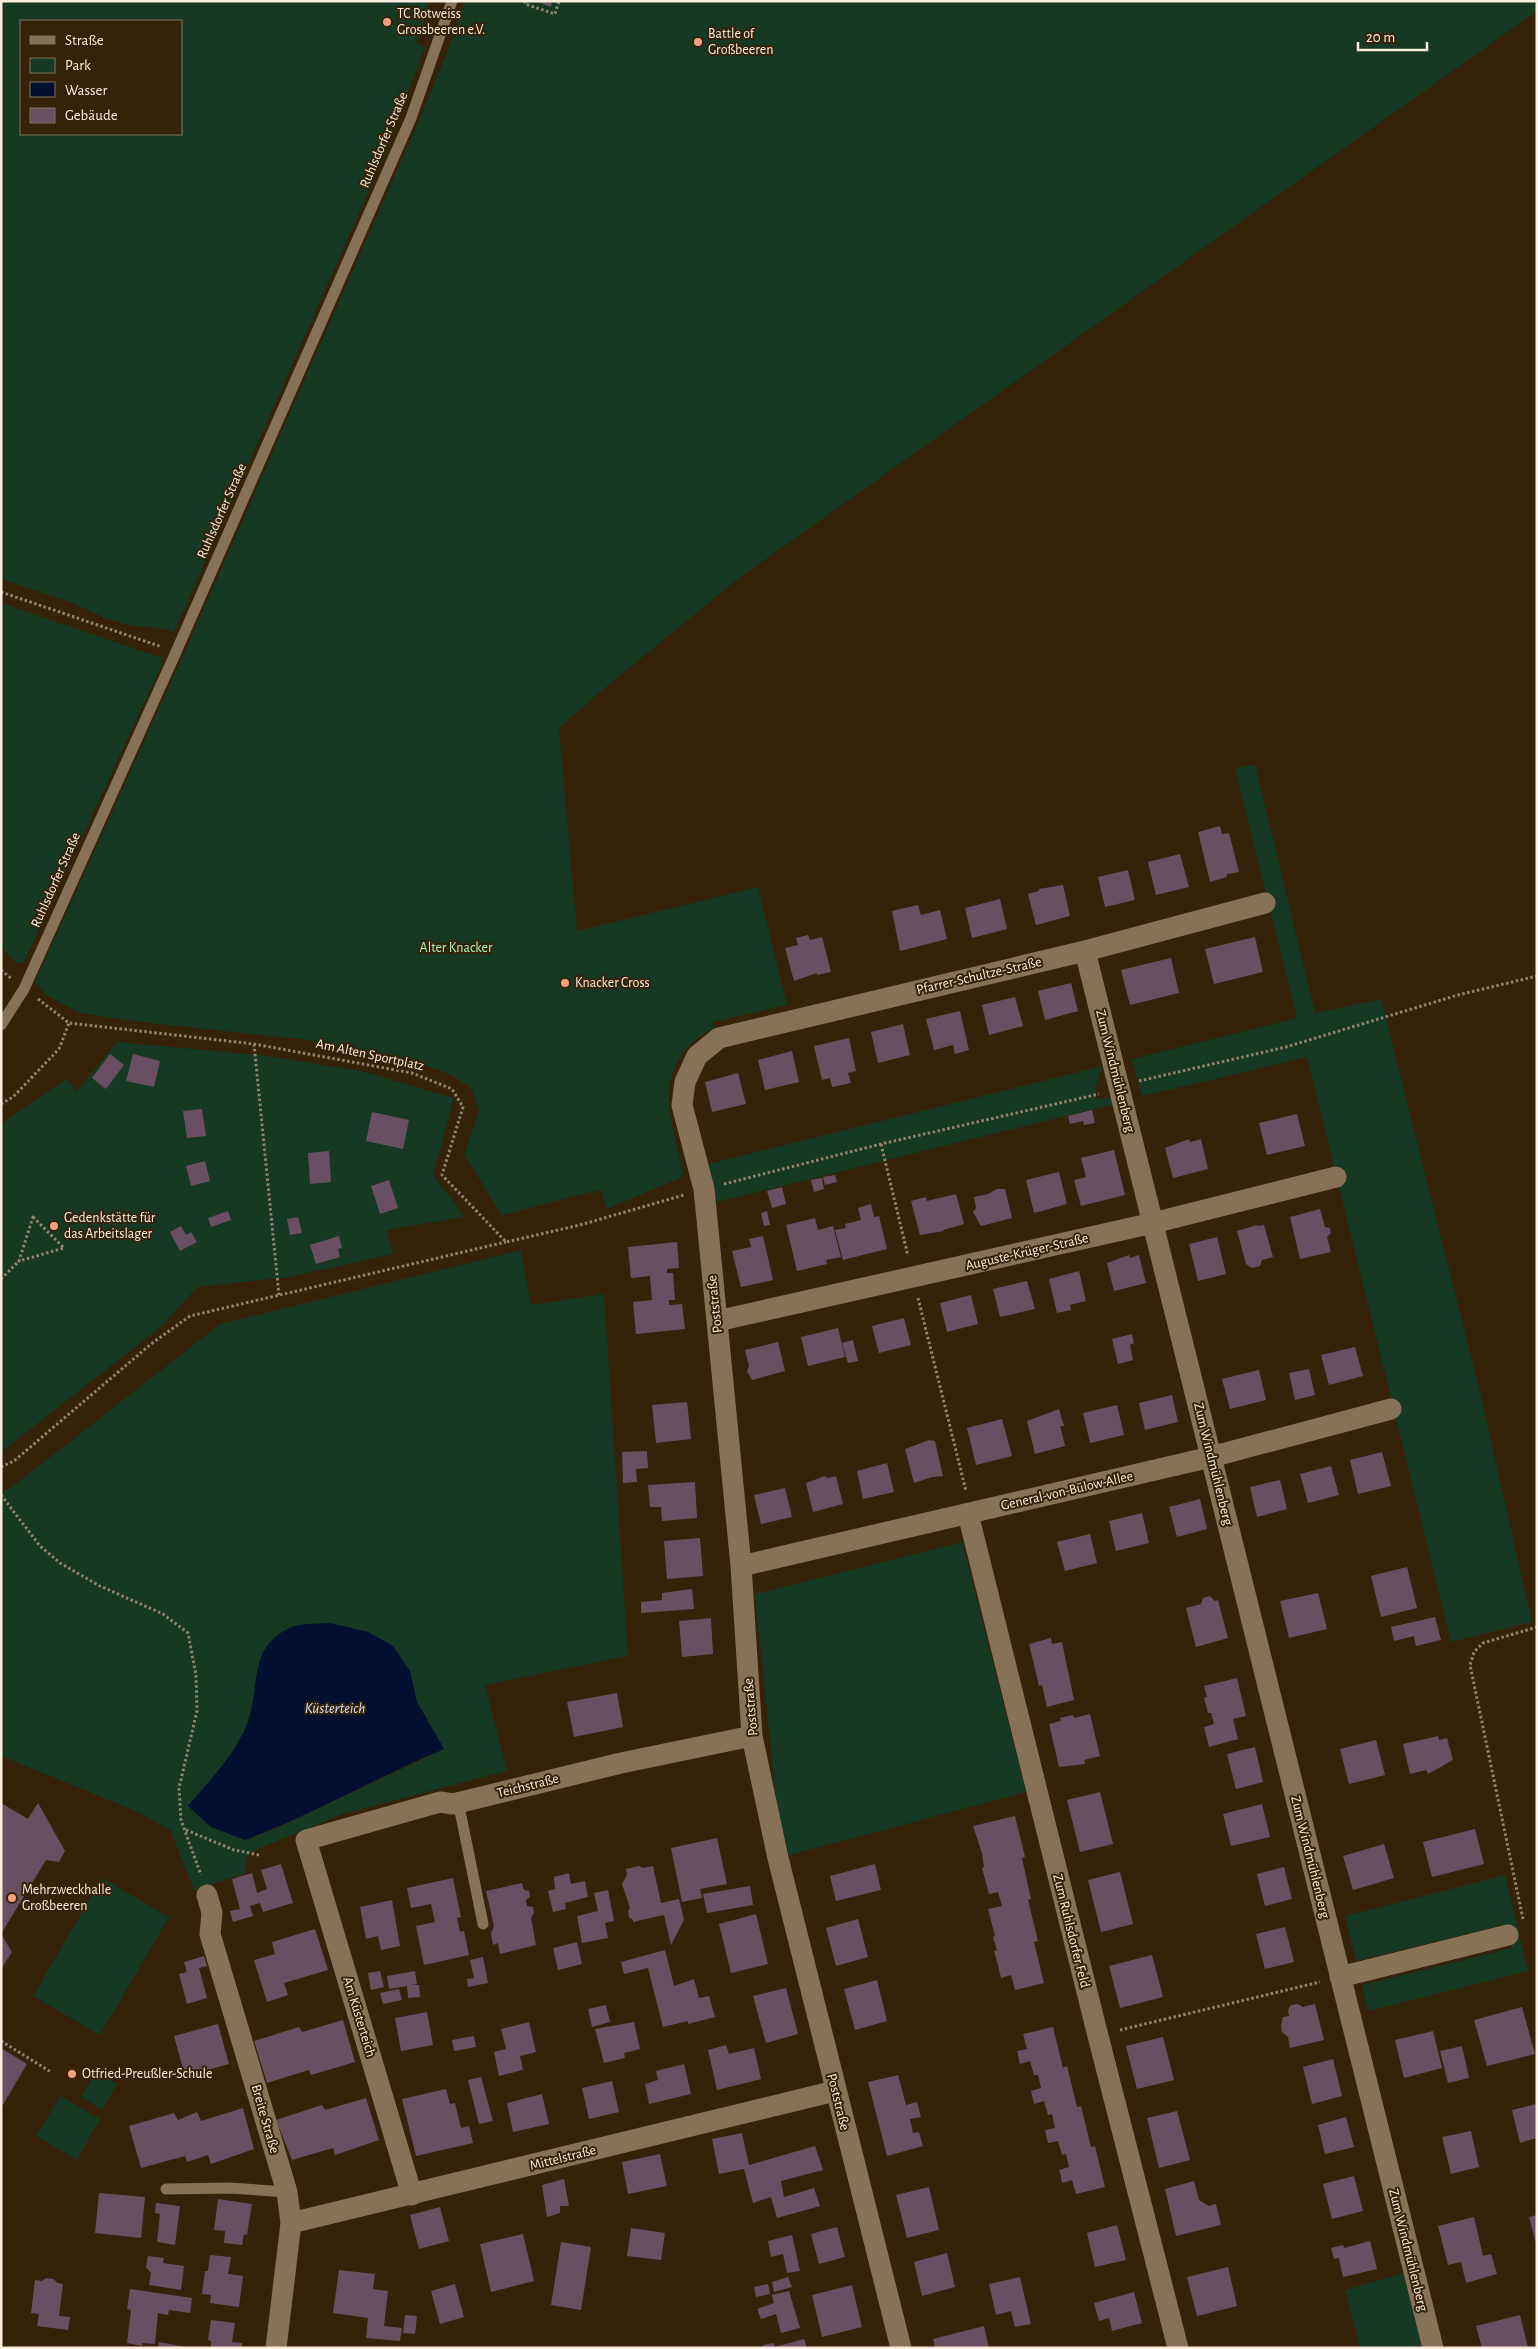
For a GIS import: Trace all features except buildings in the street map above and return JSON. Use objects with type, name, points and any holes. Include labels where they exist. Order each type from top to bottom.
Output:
[{"type":"street","name":"Pfarrer-Schultze-Straße","points":[[696,1056],[719,1038],[1085,951],[1265,903]]},
{"type":"street","name":"Zum Windmühlenberg","points":[[1085,951],[1432,2348]]},
{"type":"street","name":"Poststraße","points":[[696,1056],[685,1082],[682,1104],[704,1189],[741,1566],[752,1736],[778,1858],[901,2348]]},
{"type":"street","name":"Auguste-Krüger-Straße","points":[[717,1321],[1153,1223],[1336,1177]]},
{"type":"street","name":"General-von-Bülow-Allee","points":[[741,1566],[1211,1458],[1391,1409]]},
{"type":"street","name":"Zum Ruhlsdorfer Feld","points":[[968,1514],[1178,2348]]},
{"type":"street","name":"Teichstraße","points":[[306,1840],[440,1802],[453,1804],[622,1762],[752,1736]]},
{"type":"street","name":"Am Küsterteich","points":[[306,1840],[412,2195]]},
{"type":"street","name":"Breite Straße","points":[[207,1895],[212,1913],[210,1934],[286,2192],[292,2223],[276,2348]]},
{"type":"street","points":[[1340,1977],[1508,1935]]},
{"type":"street","name":"Mittelstraße","points":[[292,2223],[835,2091]]},
{"type":"lane","name":"Ruhlsdorfer Straße","points":[[1,1025],[24,988],[176,652],[411,118],[452,1]]},
{"type":"lane","points":[[453,1804],[460,1811],[483,1924]]},
{"type":"lane","points":[[166,2189],[230,2188],[286,2192]]},
{"type":"path","points":[[526,1],[525,4],[555,14],[559,1]]},
{"type":"path","points":[[1,592],[176,652]]},
{"type":"path","points":[[1,1104],[13,1097],[59,1049],[69,1023],[24,988]]},
{"type":"path","name":"Am Alten Sportplatz","points":[[69,1023],[254,1044],[412,1073],[452,1088],[463,1107],[442,1175],[506,1242]]},
{"type":"path","points":[[254,1044],[279,1295]]},
{"type":"path","points":[[881,1144],[967,1492],[968,1514]]},
{"type":"path","points":[[1,1467],[14,1461],[151,1344],[190,1316],[580,1225],[704,1189]]},
{"type":"path","points":[[1,1279],[19,1261],[33,1217],[64,1248],[19,1261]]},
{"type":"path","points":[[1,1495],[40,1546],[60,1563],[100,1586],[163,1614],[188,1633],[196,1676],[197,1712],[179,1788],[181,1820],[207,1895]]},
{"type":"path","points":[[1508,1935],[1524,1924],[1470,1665],[1474,1652],[1482,1643],[1537,1627]]},
{"type":"path","points":[[185,1830],[234,1850],[259,1855]]},
{"type":"path","points":[[1098,2036],[1340,1977]]},
{"type":"path","points":[[1,2041],[51,2072]]},
{"type":"green space","points":[[1,1],[429,1],[416,43],[425,47],[383,159],[174,632],[158,628],[133,626],[107,619],[73,603],[1,579]]},
{"type":"green space","name":"Alter Knacker","points":[[465,1],[1537,1],[1537,11],[739,578],[607,686],[559,728],[577,931],[758,887],[787,1005],[713,1022],[714,1029],[702,1035],[687,1048],[675,1066],[670,1080],[669,1095],[672,1126],[683,1173],[680,1178],[607,1209],[600,1190],[502,1215],[464,1155],[479,1111],[471,1088],[451,1075],[414,1061],[308,1040],[141,1022],[80,1013],[46,995],[35,982],[183,656],[418,123],[446,55]]},
{"type":"green space","points":[[1,603],[162,658],[161,666],[23,964],[15,962],[1,947]]},
{"type":"green space","points":[[1255,764],[1315,1013],[1381,999],[1479,1388],[1532,1622],[1451,1642],[1307,1057],[1143,1096],[1139,1087],[1132,1059],[1297,1018],[1235,769]]},
{"type":"green space","points":[[117,1042],[260,1055],[361,1071],[454,1098],[433,1175],[465,1217],[386,1230],[393,1254],[289,1277],[197,1287],[162,1326],[1,1452],[1,1124],[66,1079],[77,1091]]},
{"type":"green space","points":[[1103,1066],[1095,1088],[1096,1099],[1109,1097],[1114,1104],[717,1202],[709,1164]]},
{"type":"green space","points":[[521,1250],[531,1305],[604,1294],[628,1656],[485,1685],[507,1771],[345,1813],[253,1851],[246,1858],[246,1873],[194,1890],[170,1830],[138,1812],[1,1756],[1,1492],[12,1487],[220,1324]],"holes":[[[410,1671],[417,1702],[444,1749],[279,1827],[245,1840],[226,1761],[246,1729],[254,1697]]]},
{"type":"green space","points":[[962,1542],[1026,1792],[782,1857],[755,1594]]},
{"type":"green space","points":[[1505,1875],[1528,1971],[1368,2011],[1362,1985],[1512,1948],[1508,1924],[1356,1961],[1345,1916]]},
{"type":"green space","points":[[102,1878],[169,1917],[100,2035],[33,1996]]},
{"type":"green space","points":[[96,2071],[117,2084],[102,2110],[81,2097]]},
{"type":"green space","points":[[60,2096],[100,2119],[77,2160],[36,2136]]},
{"type":"green space","points":[[1404,2273],[1422,2348],[1360,2348],[1345,2290]]},
{"type":"water","name":"Küsterteich","points":[[330,1623],[368,1632],[393,1646],[410,1671],[417,1702],[444,1749],[295,1819],[245,1840],[211,1827],[188,1806],[227,1760],[240,1740],[250,1715],[257,1672],[267,1646],[277,1636],[292,1627],[305,1624]]},
{"type":"place","name":"TC Rotweiss Grossbeeren e.V.","points":[[387,22]]},
{"type":"place","name":"Battle of Großbeeren","points":[[698,42]]},
{"type":"place","name":"Knacker Cross","points":[[565,983]]},
{"type":"place","name":"Gedenkstätte für das Arbeitslager","points":[[54,1226]]},
{"type":"place","name":"Mehrzweckhalle Großbeeren","points":[[12,1898]]},
{"type":"place","name":"Otfried-Preußler-Schule","points":[[72,2074]]}]
